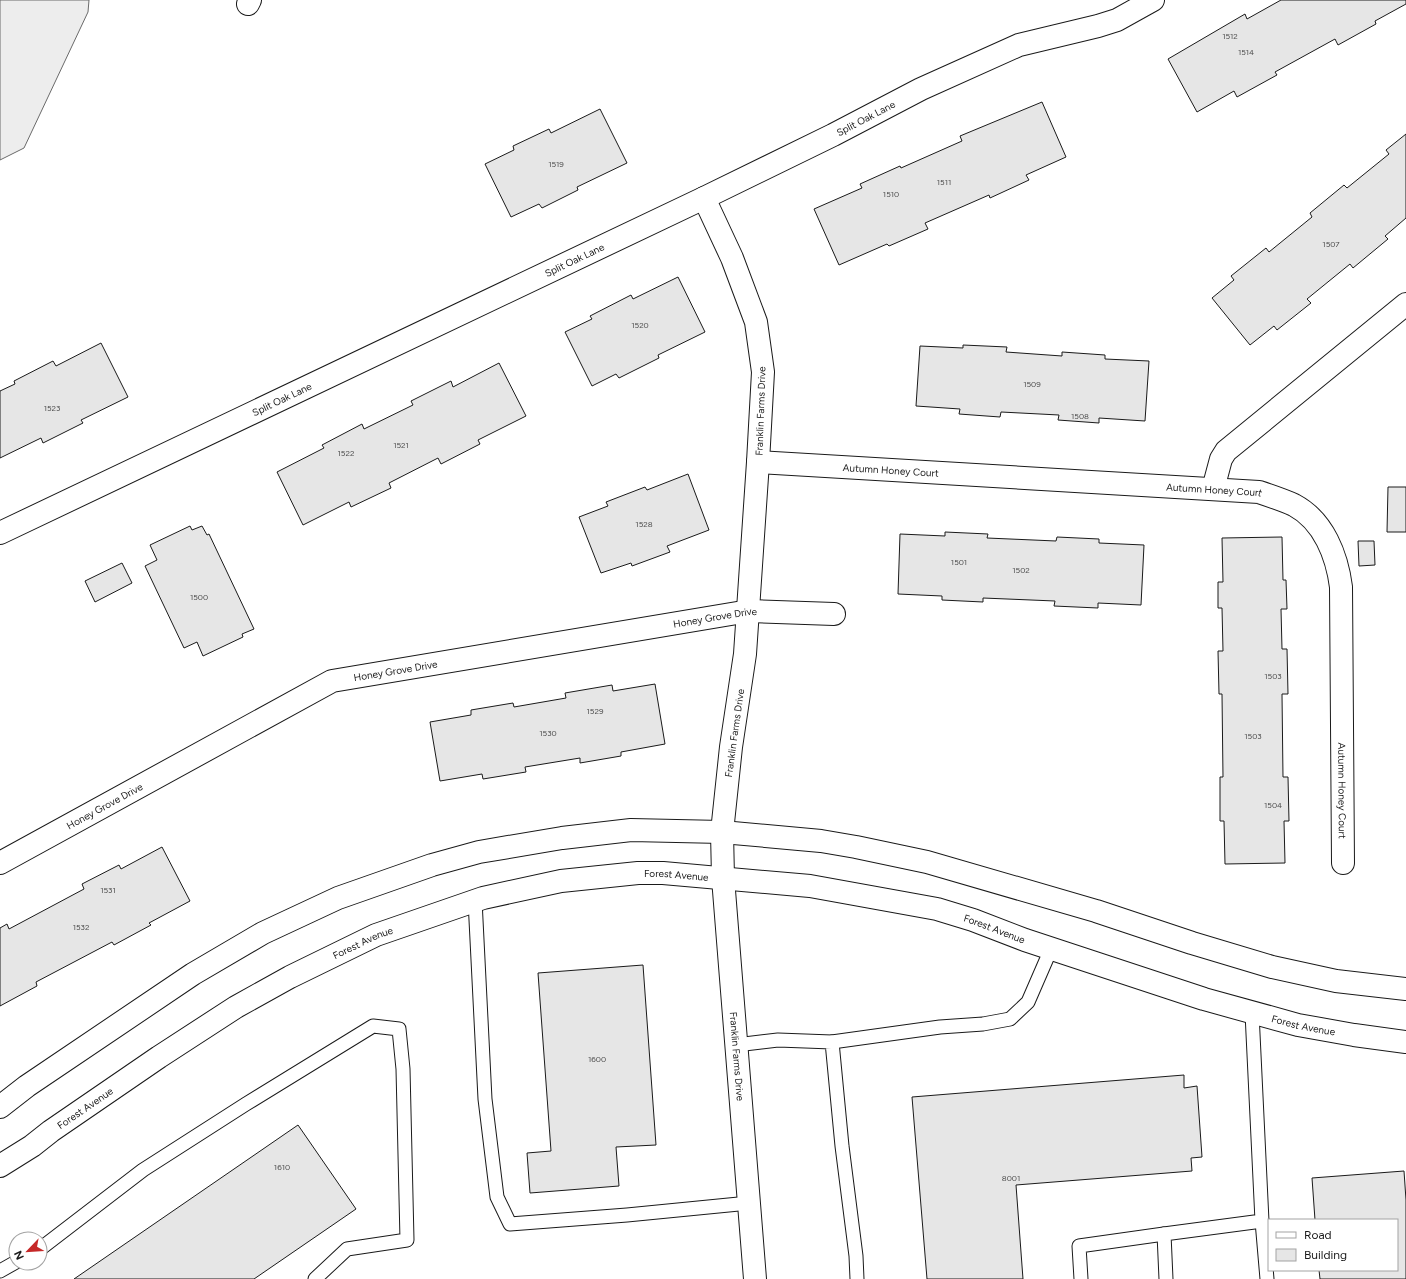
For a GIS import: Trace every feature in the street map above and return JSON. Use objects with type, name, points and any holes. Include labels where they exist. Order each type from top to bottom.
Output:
[{"type":"street","name":"Split Oak Lane","points":[[0,533],[704,198],[921,90],[1019,45],[1117,20],[1154,0]]},
{"type":"street","name":"Franklin Farms Drive","points":[[704,198],[732,258],[756,322],[763,372],[745,654],[731,747],[722,832],[723,878],[755,1279]]},
{"type":"street","points":[[1213,490],[1221,459],[1226,451],[1406,304]]},
{"type":"street","name":"Autumn Honey Court","points":[[758,462],[1259,492],[1294,506],[1311,517],[1331,547],[1338,568],[1341,587],[1343,863]]},
{"type":"street","name":"Honey Grove Drive","points":[[0,863],[332,681],[748,611],[834,614]]},
{"type":"street","points":[[0,1107],[28,1086],[193,974],[263,933],[338,898],[432,865],[479,852],[562,838],[631,830],[722,832],[821,841],[856,847],[927,862],[1096,911],[1192,943],[1272,967],[1336,981],[1406,989]]},
{"type":"street","name":"Forest Avenue","points":[[0,1166],[32,1146],[51,1131],[159,1057],[243,1003],[290,976],[376,935],[475,900],[561,882],[638,873],[663,873],[810,886],[937,909],[973,920],[1052,949],[1204,999],[1252,1013],[1319,1029],[1406,1042]]},
{"type":"lane","points":[[475,900],[485,1099],[497,1197],[510,1224],[627,1215],[749,1203]]},
{"type":"lane","points":[[736,1045],[778,1040],[832,1042],[940,1027],[983,1024],[1010,1020],[1028,1002],[1052,949]]},
{"type":"lane","points":[[1252,1013],[1262,1221],[1268,1279]]},
{"type":"lane","points":[[48,1243],[143,1170],[366,1030],[373,1026],[399,1029],[403,1069],[407,1240],[347,1249],[315,1279]]},
{"type":"lane","points":[[832,1042],[842,1146],[858,1279]]},
{"type":"lane","points":[[1081,1279],[1079,1246],[1262,1221]]},
{"type":"lane","points":[[1164,1234],[1166,1279]]},
{"type":"shaded area","points":[[0,0],[89,0],[88,12],[24,148],[0,160]]},
{"type":"building","points":[[1281,0],[1406,0],[1406,4],[1375,21],[1376,24],[1338,45],[1335,39],[1275,72],[1277,75],[1237,97],[1234,91],[1197,112],[1168,59],[1245,14],[1247,19]]},
{"type":"building","points":[[1042,102],[1066,157],[1026,175],[1029,180],[990,198],[989,195],[925,223],[928,229],[889,246],[887,244],[839,265],[814,209],[862,188],[860,184],[962,141],[960,136]]},
{"type":"building","points":[[600,109],[627,163],[577,187],[578,190],[542,208],[539,204],[511,217],[485,164],[514,150],[513,146],[549,129],[551,133]]},
{"type":"building","points":[[1406,134],[1406,218],[1385,236],[1388,239],[1353,268],[1350,264],[1307,299],[1311,303],[1277,330],[1274,326],[1250,345],[1212,298],[1234,280],[1231,276],[1266,248],[1269,252],[1312,217],[1310,213],[1344,185],[1347,188],[1389,154],[1386,150]]},
{"type":"building","points":[[678,277],[705,332],[658,355],[659,358],[619,378],[616,374],[592,386],[565,332],[592,319],[590,316],[631,295],[633,299]]},
{"type":"building","points":[[101,343],[128,397],[81,420],[83,423],[43,443],[41,438],[0,458],[0,391],[15,384],[14,381],[53,361],[56,366]]},
{"type":"building","points":[[963,345],[1007,347],[1006,352],[1062,356],[1062,352],[1105,355],[1105,359],[1149,361],[1145,421],[1099,418],[1099,423],[1058,420],[1059,415],[1001,412],[1000,417],[959,414],[960,409],[916,406],[920,346],[963,348]]},
{"type":"building","points":[[499,363],[526,416],[478,440],[480,444],[441,464],[438,458],[389,483],[391,488],[351,507],[349,502],[303,525],[277,472],[324,448],[322,445],[362,424],[364,429],[413,405],[411,401],[451,381],[453,387]]},
{"type":"building","points":[[688,474],[709,530],[667,546],[670,552],[632,566],[631,563],[601,573],[579,517],[608,506],[606,502],[645,487],[647,490]]},
{"type":"building","points":[[1388,487],[1406,487],[1406,532],[1387,532]]},
{"type":"building","points":[[190,526],[192,530],[202,526],[207,535],[209,534],[254,629],[242,634],[243,637],[203,656],[197,642],[184,648],[145,566],[157,560],[150,545]]},
{"type":"building","points":[[945,532],[988,534],[987,538],[1056,541],[1057,537],[1099,539],[1099,543],[1144,545],[1141,605],[1098,603],[1098,608],[1054,606],[1055,601],[983,598],[983,602],[942,600],[942,596],[898,594],[900,534],[945,536]]},
{"type":"building","points":[[1282,537],[1283,580],[1286,580],[1287,609],[1281,609],[1282,649],[1287,649],[1288,694],[1282,694],[1283,777],[1288,777],[1289,821],[1284,821],[1285,863],[1225,864],[1224,821],[1220,821],[1220,777],[1223,777],[1222,694],[1219,694],[1218,651],[1223,651],[1222,608],[1218,608],[1218,582],[1223,582],[1222,538]]},
{"type":"building","points":[[1358,541],[1374,541],[1375,565],[1359,566]]},
{"type":"building","points":[[122,563],[132,583],[95,602],[85,581]]},
{"type":"building","points":[[655,684],[665,744],[621,752],[621,756],[580,763],[580,758],[525,767],[526,772],[483,779],[482,774],[440,781],[430,722],[471,715],[471,710],[513,703],[514,707],[566,698],[565,693],[612,685],[613,691]]},
{"type":"building","points":[[162,847],[190,901],[149,923],[151,925],[114,945],[112,942],[36,982],[37,986],[0,1006],[0,928],[7,924],[9,929],[84,889],[82,884],[119,865],[121,869]]},
{"type":"building","points":[[643,965],[656,1145],[616,1147],[619,1186],[530,1193],[527,1153],[551,1151],[538,973]]},
{"type":"building","points":[[1184,1075],[1184,1088],[1197,1086],[1202,1157],[1191,1158],[1192,1171],[1016,1185],[1023,1279],[927,1279],[912,1097]]},
{"type":"building","points":[[298,1125],[356,1209],[254,1279],[74,1279]]},
{"type":"building","points":[[1404,1171],[1406,1200],[1406,1279],[1320,1279],[1319,1271],[1398,1271],[1398,1219],[1315,1219],[1312,1178]]}]
